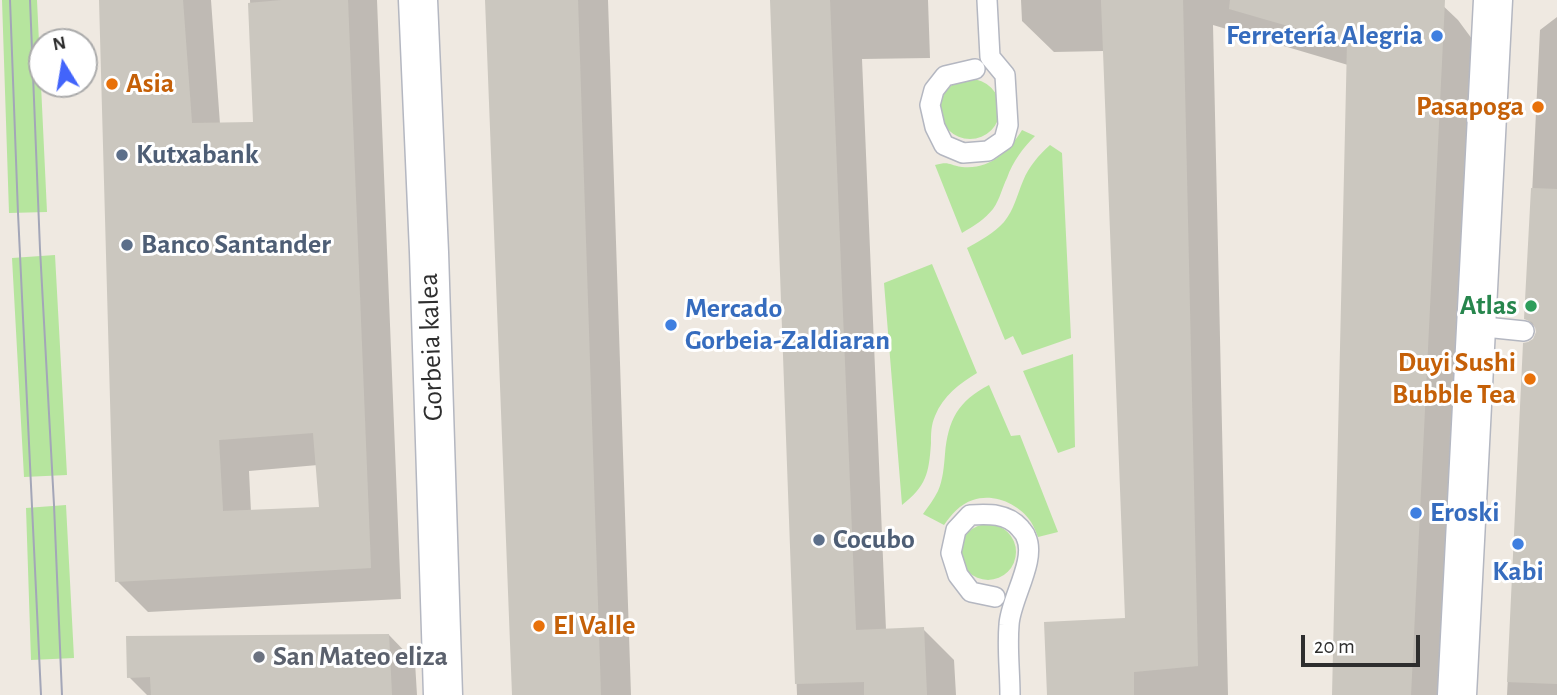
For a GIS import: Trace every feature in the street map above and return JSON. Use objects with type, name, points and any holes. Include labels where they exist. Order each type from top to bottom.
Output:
[{"type":"main road","name":"Gorbeia kalea","points":[[418,0],[443,695]]},
{"type":"main road","points":[[1457,695],[1493,0]]},
{"type":"lane","points":[[975,69],[945,76],[934,90],[930,105],[935,127],[944,145],[963,153],[988,151],[1004,140],[1008,125],[1005,75],[990,57],[987,0]]},
{"type":"lane","points":[[1475,326],[1524,331]]},
{"type":"lane","points":[[995,597],[971,592],[958,575],[951,553],[956,530],[970,515],[993,514],[1014,522],[1027,537],[1027,564],[1009,624],[1010,695]]},
{"type":"green space","points":[[2,0],[37,0],[38,28],[28,28],[28,98],[42,98],[47,212],[9,213]]},
{"type":"green space","points":[[964,79],[976,79],[995,92],[1000,109],[998,121],[987,134],[976,139],[964,139],[945,126],[940,115],[940,103],[953,84]]},
{"type":"green space","points":[[1022,130],[1035,136],[1015,160],[995,205],[983,219],[962,233],[935,165],[946,163],[972,167],[990,162],[1005,152]]},
{"type":"green space","points":[[1050,145],[1062,153],[1071,338],[1022,355],[1013,336],[1005,340],[967,248],[1004,222],[1028,170]]},
{"type":"green space","points":[[55,255],[67,475],[24,477],[12,258]]},
{"type":"green space","points":[[932,264],[977,373],[953,391],[938,409],[932,426],[925,478],[916,492],[902,505],[884,283]]},
{"type":"green space","points":[[1073,354],[1075,447],[1058,453],[1023,371]]},
{"type":"green space","points":[[989,385],[1011,436],[1020,435],[1058,532],[1038,537],[1031,522],[1020,510],[997,499],[981,498],[964,504],[944,525],[923,514],[940,487],[946,442],[956,413],[969,398]]},
{"type":"green space","points":[[66,505],[74,658],[31,660],[26,508]]},
{"type":"green space","points":[[982,524],[994,524],[1004,528],[1012,536],[1016,552],[1012,568],[1004,576],[994,580],[982,580],[972,576],[964,568],[960,558],[960,546],[964,536],[972,528]]},
{"type":"building","points":[[99,0],[183,0],[192,123],[253,122],[248,3],[348,0],[371,568],[115,582]],"holes":[[[313,433],[319,507],[223,511],[219,440]]]},
{"type":"building","points":[[485,0],[578,0],[601,695],[512,695]]},
{"type":"building","points":[[770,0],[830,0],[856,630],[924,627],[927,695],[864,695],[864,682],[795,684]]},
{"type":"building","points":[[1101,0],[1183,0],[1198,666],[1134,672],[1134,695],[1047,695],[1044,622],[1125,618]]},
{"type":"building","points":[[1230,0],[1445,0],[1411,695],[1332,695],[1347,43],[1229,9]]},
{"type":"building","points":[[1531,188],[1557,189],[1557,684],[1507,682],[1523,343],[1533,339],[1536,332],[1532,322],[1524,319]]},
{"type":"building","name":"San Mateo eliza","points":[[389,634],[392,695],[151,695],[150,677],[127,678],[126,636]]},
{"type":"tram line","points":[[10,0],[41,695]]},
{"type":"tram line","points":[[30,0],[62,695]]},
{"type":"place","name":"Ferretería Alegria","points":[[1437,36]]},
{"type":"place","name":"Asia","points":[[112,84]]},
{"type":"place","name":"Pasapoga","points":[[1538,107]]},
{"type":"place","name":"Kutxabank","points":[[122,155]]},
{"type":"place","name":"Banco Santander","points":[[127,245]]},
{"type":"place","name":"Atlas","points":[[1531,306]]},
{"type":"place","name":"Mercado Gorbeia-Zaldiaran","points":[[671,325]]},
{"type":"place","name":"Duyi Sushi Bubble Tea","points":[[1530,379]]},
{"type":"place","name":"Eroski","points":[[1416,513]]},
{"type":"place","name":"Cocubo","points":[[819,540]]},
{"type":"place","name":"Kabi","points":[[1518,544]]},
{"type":"place","name":"El Valle","points":[[539,626]]},
{"type":"place","name":"San Mateo eliza","points":[[259,657]]}]
